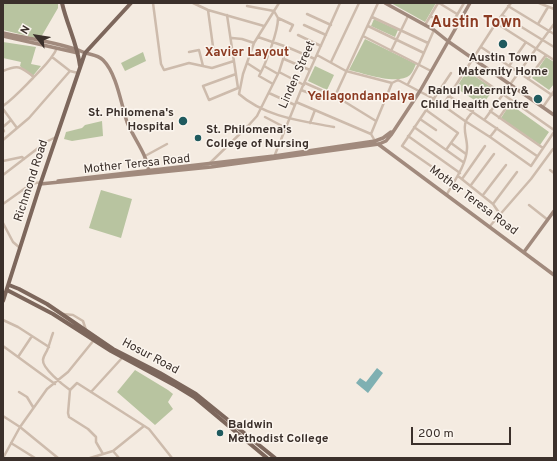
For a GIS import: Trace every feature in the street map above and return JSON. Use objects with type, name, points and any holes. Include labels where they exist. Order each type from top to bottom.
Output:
[{"type":"main road","name":"Richmond Road","points":[[62,3],[64,13],[78,51],[80,66]]},
{"type":"main road","points":[[85,53],[131,3]]},
{"type":"main road","name":"Richmond Road","points":[[4,299],[6,284],[20,248],[40,183],[85,53]]},
{"type":"main road","name":"Hosur Road","points":[[6,284],[27,293],[63,314],[86,331],[93,341],[196,394],[275,458]]},
{"type":"main road","name":"Hosur Road","points":[[5,289],[54,314],[93,341],[194,397],[267,458]]},
{"type":"main road","points":[[4,299],[17,294]]},
{"type":"street","points":[[153,3],[161,64],[164,70],[189,63],[212,68],[234,61]]},
{"type":"street","points":[[193,3],[208,10],[264,26]]},
{"type":"street","points":[[239,94],[246,63],[254,43],[279,3]]},
{"type":"street","name":"Linden Street","points":[[274,157],[301,90],[340,3]]},
{"type":"street","points":[[331,62],[360,3]]},
{"type":"street","points":[[335,96],[378,3]]},
{"type":"street","points":[[385,3],[434,30],[553,114],[554,109]]},
{"type":"street","points":[[425,25],[438,3],[458,14]]},
{"type":"street","points":[[430,16],[450,28],[464,3]]},
{"type":"street","points":[[379,144],[386,141],[420,91],[470,3]]},
{"type":"street","points":[[443,105],[496,23],[511,3]]},
{"type":"street","points":[[540,3],[554,9]]},
{"type":"street","points":[[247,6],[274,11],[278,18],[293,25],[290,31]]},
{"type":"street","points":[[508,6],[554,34]]},
{"type":"street","points":[[538,24],[548,6]]},
{"type":"street","points":[[208,10],[214,54]]},
{"type":"street","points":[[307,14],[330,25]]},
{"type":"street","points":[[227,15],[232,38],[239,94],[246,100],[262,109],[289,119],[334,127]]},
{"type":"street","points":[[502,15],[554,47]]},
{"type":"street","points":[[391,51],[408,16]]},
{"type":"street","points":[[372,17],[428,43]]},
{"type":"street","points":[[273,84],[259,76],[264,66],[278,18]]},
{"type":"street","points":[[496,23],[554,60]]},
{"type":"street","points":[[485,119],[554,24]]},
{"type":"street","points":[[304,25],[326,35]]},
{"type":"street","points":[[368,26],[424,53]]},
{"type":"street","points":[[408,84],[419,64],[434,30]]},
{"type":"street","points":[[3,33],[97,55],[104,60],[111,72],[129,127],[144,156],[149,172]]},
{"type":"street","points":[[298,35],[321,46]]},
{"type":"street","points":[[3,36],[78,51]]},
{"type":"street","points":[[363,36],[432,71]]},
{"type":"street","points":[[258,37],[272,41],[315,59]]},
{"type":"street","points":[[232,38],[242,39],[254,43]]},
{"type":"street","points":[[509,66],[526,42]]},
{"type":"street","points":[[210,163],[248,126],[262,109],[279,73],[287,47]]},
{"type":"street","points":[[481,47],[552,94]]},
{"type":"street","points":[[17,128],[3,107],[16,97],[50,61],[57,48]]},
{"type":"street","points":[[190,52],[199,50],[203,66]]},
{"type":"street","points":[[317,55],[346,70],[392,83]]},
{"type":"street","points":[[528,79],[546,55]]},
{"type":"street","points":[[52,57],[70,71],[78,73]]},
{"type":"street","points":[[284,58],[310,70]]},
{"type":"street","points":[[246,63],[261,72]]},
{"type":"street","points":[[3,71],[14,66],[19,66],[34,77]]},
{"type":"street","points":[[264,66],[335,96],[376,121]]},
{"type":"street","points":[[371,134],[392,83],[398,80],[434,99],[465,121],[490,136],[531,166],[554,131],[467,69]]},
{"type":"street","points":[[3,135],[4,139],[29,118],[70,71]]},
{"type":"street","points":[[451,73],[402,146],[454,182]]},
{"type":"street","points":[[236,74],[204,86],[209,100],[238,88]]},
{"type":"street","points":[[301,90],[317,96]]},
{"type":"street","points":[[543,108],[554,91]]},
{"type":"street","points":[[269,93],[358,128],[371,134],[375,141]]},
{"type":"street","points":[[449,96],[485,119],[537,156]]},
{"type":"street","points":[[500,118],[511,101]]},
{"type":"street","points":[[310,123],[315,110]]},
{"type":"street","points":[[426,110],[458,133],[446,150]]},
{"type":"street","points":[[447,194],[459,175],[466,154],[465,121],[473,111]]},
{"type":"street","points":[[490,111],[543,148]]},
{"type":"street","points":[[265,117],[286,128]]},
{"type":"street","points":[[420,119],[436,130]]},
{"type":"street","points":[[3,129],[11,120]]},
{"type":"street","name":"Mother Teresa Road","points":[[149,172],[210,163],[274,157],[375,141],[389,134],[396,127]]},
{"type":"street","points":[[356,133],[358,128]]},
{"type":"street","points":[[414,128],[463,162]]},
{"type":"street","points":[[490,136],[497,128]]},
{"type":"street","points":[[408,136],[483,195],[493,204],[500,214]]},
{"type":"street","points":[[3,175],[46,142],[57,137]]},
{"type":"street","name":"Mother Teresa Road","points":[[375,141],[554,275]]},
{"type":"street","points":[[450,143],[466,154]]},
{"type":"street","points":[[144,156],[167,144]]},
{"type":"street","name":"Mother Teresa Road","points":[[40,183],[149,172],[379,144]]},
{"type":"street","points":[[462,179],[485,146]]},
{"type":"street","points":[[490,226],[531,179],[552,149]]},
{"type":"street","points":[[471,185],[494,154]]},
{"type":"street","points":[[3,161],[22,157],[24,159]]},
{"type":"street","points":[[483,195],[506,165]]},
{"type":"street","points":[[550,170],[554,173]]},
{"type":"street","points":[[493,204],[517,172]]},
{"type":"street","points":[[3,204],[31,184],[40,183]]},
{"type":"street","points":[[529,206],[548,220]]},
{"type":"street","points":[[524,252],[554,211]]},
{"type":"street","points":[[3,223],[14,242],[20,248]]},
{"type":"street","points":[[3,320],[49,347]]},
{"type":"street","points":[[53,333],[43,361],[58,381],[70,390]]},
{"type":"street","points":[[18,357],[32,336]]},
{"type":"street","points":[[3,458],[20,427],[47,389],[68,372],[93,341]]},
{"type":"street","points":[[3,346],[55,384]]},
{"type":"street","points":[[91,392],[122,358]]},
{"type":"street","points":[[49,380],[54,375]]},
{"type":"street","points":[[103,454],[96,442],[96,437],[88,429],[69,417],[70,390],[77,383],[149,429],[172,458]]},
{"type":"street","points":[[19,392],[28,399],[34,407]]},
{"type":"street","points":[[3,416],[20,427],[58,458]]},
{"type":"street","points":[[90,458],[113,451],[144,426]]},
{"type":"street","points":[[11,443],[35,458]]},
{"type":"street","points":[[113,451],[120,458]]},
{"type":"green space","points":[[3,3],[58,3],[58,8],[40,39],[3,30]]},
{"type":"green space","points":[[391,3],[436,3],[425,22]]},
{"type":"green space","points":[[374,19],[398,30],[395,37],[371,26]]},
{"type":"green space","points":[[365,39],[416,64],[411,74],[405,78],[389,79],[349,70]]},
{"type":"green space","points":[[3,42],[36,47],[31,64],[41,66],[32,77],[20,66],[21,62],[3,58]]},
{"type":"green space","points":[[143,52],[146,61],[125,71],[121,63]]},
{"type":"green space","points":[[546,57],[554,62],[554,84],[549,90],[532,78]]},
{"type":"green space","points":[[315,66],[334,75],[327,90],[308,81]]},
{"type":"green space","points":[[467,71],[494,89],[482,105],[456,88]]},
{"type":"green space","points":[[510,104],[549,132],[540,145],[501,118]]},
{"type":"green space","points":[[102,121],[103,136],[72,141],[64,139],[66,132]]},
{"type":"green space","points":[[101,190],[132,199],[121,238],[89,228]]},
{"type":"green space","points":[[135,370],[173,394],[168,402],[173,409],[155,425],[117,392]]},
{"type":"water","points":[[377,368],[383,373],[368,393],[356,383],[360,378],[366,382]]},
{"type":"place","name":"Austin Town Maternity Home","points":[[503,44]]},
{"type":"place","name":"Rahul Maternity & Child Health Centre","points":[[538,99]]},
{"type":"place","name":"St. Philomena's Hospital","points":[[183,121]]},
{"type":"place","name":"St. Philomena's College of Nursing","points":[[198,138]]},
{"type":"place","name":"Baldwin Methodist College","points":[[220,433]]},
{"type":"district","name":"Austin Town","points":[[476,24]]},
{"type":"district","name":"Xavier Layout","points":[[247,53]]},
{"type":"district","name":"Yellagondanpalya","points":[[361,97]]}]
